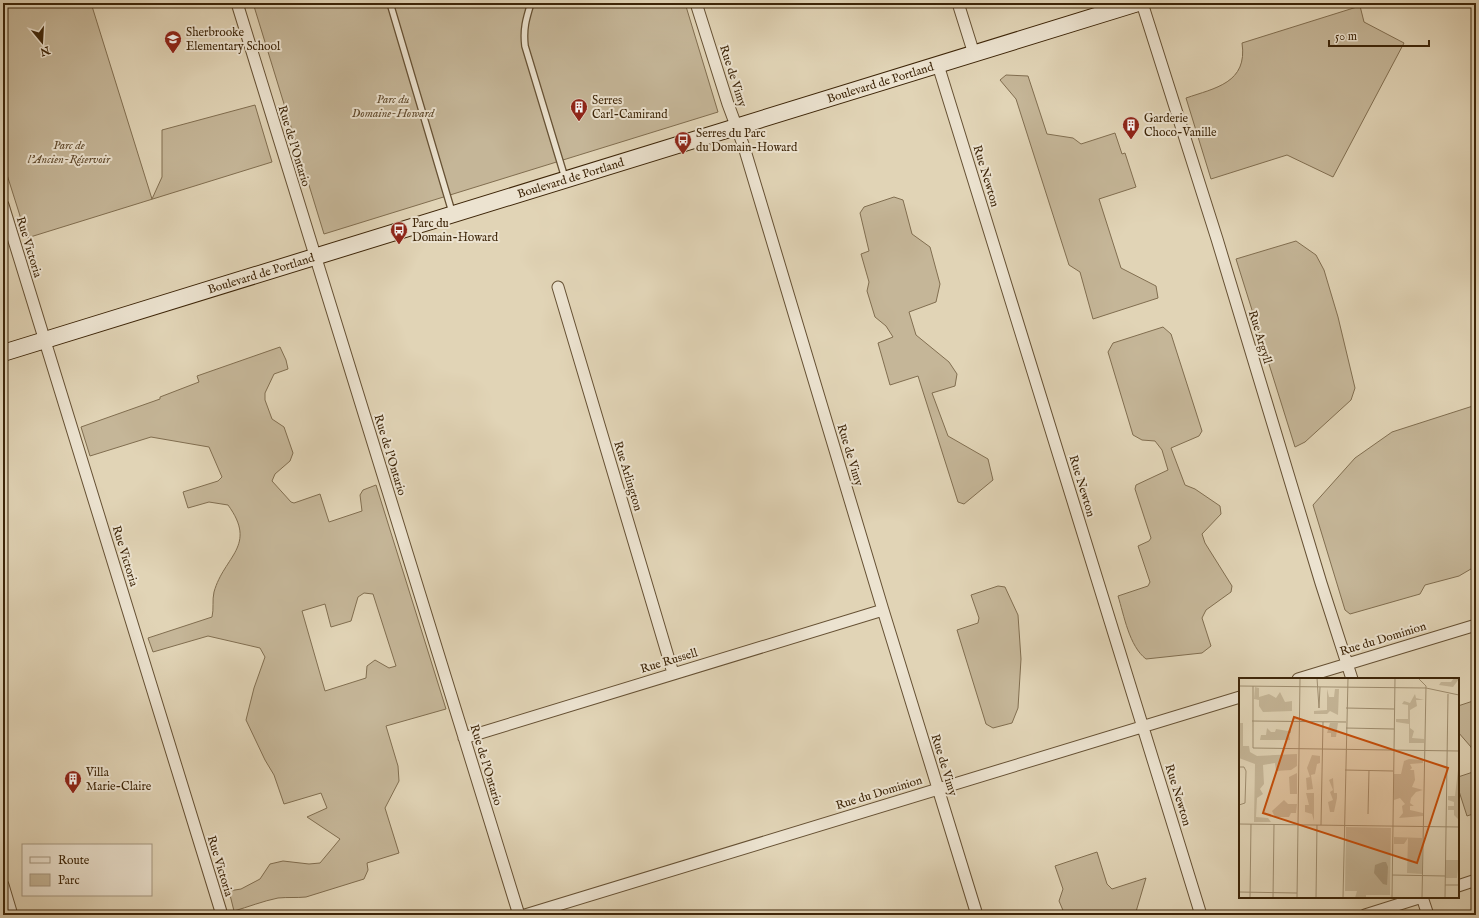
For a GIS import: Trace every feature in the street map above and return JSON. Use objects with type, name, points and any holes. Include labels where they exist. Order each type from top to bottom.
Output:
[{"type":"main road","name":"Boulevard de Portland","points":[[3,353],[1138,3]]},
{"type":"street","name":"Rue de l'Ontario","points":[[237,3],[519,915]]},
{"type":"street","name":"Rue de Vimy","points":[[696,3],[748,162],[882,610],[977,915]]},
{"type":"street","points":[[958,3],[974,54]]},
{"type":"street","name":"Rue Argyll","points":[[1142,3],[1217,239],[1352,678]]},
{"type":"street","name":"Rue Newton","points":[[938,65],[1201,915]]},
{"type":"street","name":"Rue Victoria","points":[[3,205],[222,915]]},
{"type":"street","name":"Rue Arlington","points":[[558,287],[673,673]]},
{"type":"street","name":"Rue Russell","points":[[464,738],[882,610]]},
{"type":"street","name":"Rue du Dominion","points":[[1301,678],[1476,625]]},
{"type":"street","name":"Rue du Dominion","points":[[525,915],[1239,697]]},
{"type":"street","points":[[1459,886],[1476,880]]},
{"type":"street","points":[[3,885],[12,915]]},
{"type":"street","points":[[1365,915],[1419,898]]},
{"type":"street","points":[[1422,898],[1428,915]]},
{"type":"lane","points":[[390,3],[452,215]]},
{"type":"lane","points":[[531,3],[525,22],[525,46],[566,180]]},
{"type":"green space","name":"Parc de l'Ancien-Réservoir","points":[[3,3],[91,3],[152,199],[162,177],[162,130],[255,105],[272,162],[27,238],[3,162]]},
{"type":"green space","name":"Parc du Domaine-Howard","points":[[253,3],[685,3],[718,112],[324,234]]},
{"type":"green space","points":[[1360,6],[1364,22],[1404,43],[1333,177],[1287,155],[1211,179],[1186,98],[1218,87],[1235,75],[1240,67],[1243,56],[1242,43]]},
{"type":"green space","points":[[1006,75],[1028,76],[1047,134],[1073,138],[1081,144],[1115,133],[1122,154],[1125,153],[1136,187],[1099,199],[1121,268],[1156,286],[1158,298],[1093,319],[1080,272],[1069,265],[1016,99],[1000,80]]},
{"type":"green space","points":[[894,197],[903,200],[912,234],[930,247],[940,284],[936,302],[909,312],[916,335],[949,362],[957,374],[955,386],[932,393],[948,436],[988,459],[993,480],[964,504],[958,502],[918,376],[890,385],[878,343],[893,337],[886,326],[875,317],[867,291],[869,282],[861,254],[869,251],[860,213],[864,207]]},
{"type":"green space","points":[[1296,241],[1316,255],[1324,270],[1338,317],[1355,388],[1351,400],[1305,442],[1295,447],[1236,259]]},
{"type":"green space","points":[[1163,327],[1171,334],[1202,431],[1199,436],[1171,448],[1185,485],[1195,489],[1220,506],[1221,514],[1202,534],[1205,543],[1232,586],[1231,592],[1206,610],[1202,618],[1211,646],[1202,653],[1146,659],[1135,646],[1131,638],[1118,596],[1148,586],[1150,582],[1138,546],[1149,541],[1151,538],[1135,489],[1136,485],[1168,470],[1162,450],[1155,441],[1142,440],[1133,435],[1108,352],[1113,343]]},
{"type":"green space","points":[[280,347],[288,369],[274,374],[265,393],[265,400],[272,419],[284,427],[293,453],[290,461],[275,474],[272,481],[291,502],[294,503],[320,494],[329,522],[362,511],[360,495],[363,490],[376,485],[446,709],[386,726],[398,766],[399,781],[385,808],[399,853],[367,863],[368,870],[364,879],[306,897],[278,898],[234,911],[229,891],[241,889],[260,879],[270,864],[283,861],[309,864],[320,863],[340,839],[307,817],[327,808],[321,793],[284,804],[274,775],[265,760],[246,720],[254,688],[265,657],[260,648],[208,636],[153,652],[148,638],[212,617],[214,592],[236,550],[239,541],[240,531],[236,519],[228,505],[209,502],[188,508],[183,492],[218,481],[222,477],[209,447],[151,437],[90,456],[81,427],[160,399],[160,397],[199,382],[197,376]],"holes":[[[364,593],[373,594],[396,666],[389,668],[375,660],[367,666],[366,678],[325,691],[302,611],[325,604],[331,627],[351,621],[358,597]]]},
{"type":"green space","points":[[1476,405],[1476,566],[1459,576],[1425,585],[1420,594],[1350,614],[1345,610],[1313,505],[1355,458],[1392,432]]},
{"type":"green space","points":[[998,586],[1005,587],[1018,615],[1021,659],[1018,708],[1012,723],[993,728],[986,724],[957,630],[978,623],[979,618],[971,595]]},
{"type":"green space","points":[[1476,700],[1476,762],[1471,747],[1459,733],[1459,706]]},
{"type":"green space","points":[[1476,771],[1476,813],[1467,816],[1459,791],[1459,777]]},
{"type":"green space","points":[[1097,852],[1107,884],[1112,889],[1146,878],[1135,915],[1065,915],[1059,901],[1063,889],[1055,866]]},
{"type":"place","name":"Sherbrooke Elementary School","points":[[173,54]]},
{"type":"place","name":"Serres Carl-Camirand","points":[[579,122]]},
{"type":"place","name":"Garderie Choco-Vanille","points":[[1131,140]]},
{"type":"place","name":"Serres du Parc du Domain-Howard","points":[[683,155]]},
{"type":"place","name":"Parc du Domain-Howard","points":[[399,245]]},
{"type":"place","name":"Villa Marie-Claire","points":[[73,794]]}]
